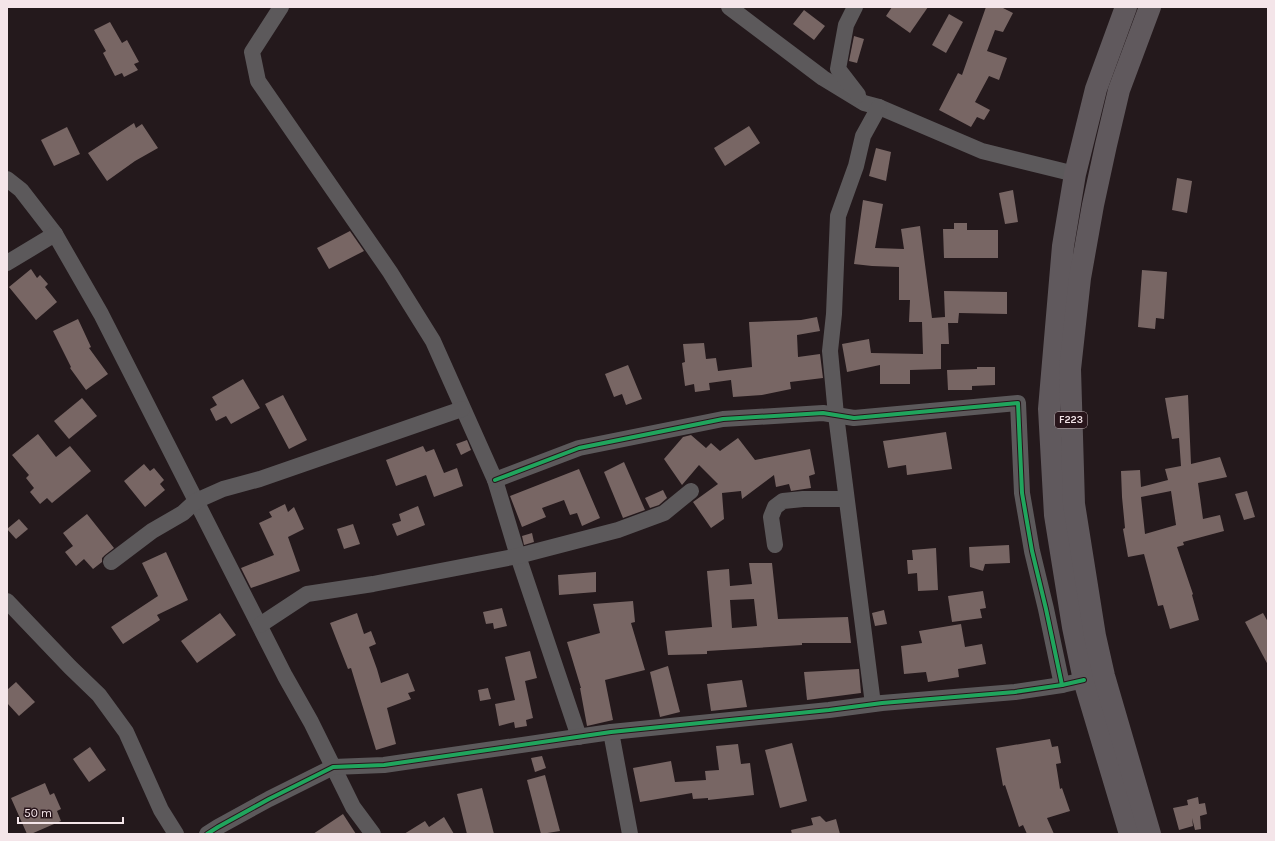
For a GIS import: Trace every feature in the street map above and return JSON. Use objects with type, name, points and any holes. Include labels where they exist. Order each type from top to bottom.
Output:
[{"type":"main road","name":"F223","points":[[1126,7],[1096,89],[1075,174],[1063,246],[1049,409],[1055,515],[1073,627],[1084,680],[1130,834]]},
{"type":"main road","name":"F223","points":[[1150,7],[1119,90],[1106,145],[1093,205],[1080,278],[1070,369],[1074,504],[1095,636],[1104,676],[1150,834]]},
{"type":"street","points":[[281,7],[252,52],[258,81],[394,279],[433,341],[462,410],[495,480],[518,556],[579,737]]},
{"type":"street","points":[[729,7],[823,78],[872,105],[982,151],[1075,174]]},
{"type":"street","points":[[855,7],[846,25],[838,69],[872,105]]},
{"type":"street","points":[[872,105],[856,166],[838,216],[834,314],[830,352],[846,499],[872,704]]},
{"type":"street","points":[[7,179],[21,190],[55,234],[100,314],[167,441],[196,501],[285,676],[311,722],[353,807],[373,834]]},
{"type":"street","points":[[7,263],[55,234]]},
{"type":"street","points":[[495,480],[578,448],[723,419],[823,413],[854,418],[1018,403],[1022,492],[1032,551],[1062,685]]},
{"type":"street","points":[[111,562],[152,531],[183,513],[196,501],[223,489],[260,479],[462,410]]},
{"type":"street","points":[[260,626],[307,594],[373,584],[518,556],[618,530],[664,514],[691,492]]},
{"type":"street","points":[[775,545],[771,516],[775,507],[783,501],[803,499],[846,499]]},
{"type":"street","points":[[7,601],[70,668],[99,695],[126,732],[173,833]]},
{"type":"street","points":[[207,834],[269,799],[333,767],[384,765],[611,732],[872,704],[1015,692],[1084,680]]},
{"type":"street","points":[[611,732],[630,834]]},
{"type":"building","points":[[892,7],[928,7],[910,33],[886,16]]},
{"type":"building","points":[[986,7],[1001,7],[1013,13],[1003,32],[995,30],[987,51],[1007,58],[999,80],[989,76],[975,102],[990,110],[984,120],[977,117],[971,127],[939,110],[958,73],[962,75]]},
{"type":"building","points":[[804,10],[825,26],[814,40],[793,24]]},
{"type":"building","points":[[949,14],[963,22],[946,53],[932,45]]},
{"type":"building","points":[[110,22],[122,43],[127,40],[139,62],[134,64],[138,70],[124,77],[122,73],[115,76],[103,53],[106,51],[94,30]]},
{"type":"building","points":[[854,36],[864,39],[857,63],[849,61]]},
{"type":"building","points":[[134,123],[136,128],[142,124],[158,148],[135,161],[107,181],[88,153]]},
{"type":"building","points":[[749,126],[760,143],[725,166],[714,148]]},
{"type":"building","points":[[67,127],[80,154],[54,166],[41,140]]},
{"type":"building","points":[[876,148],[891,152],[886,181],[869,176]]},
{"type":"building","points":[[1177,178],[1192,181],[1187,213],[1172,210]]},
{"type":"building","points":[[1013,190],[1018,222],[1005,224],[999,193]]},
{"type":"building","points":[[863,200],[883,204],[875,248],[904,249],[901,229],[920,226],[932,318],[945,317],[944,291],[1007,292],[1007,314],[959,313],[958,323],[948,323],[949,344],[941,344],[941,369],[910,370],[910,384],[880,384],[880,365],[847,372],[842,344],[869,339],[871,353],[923,354],[922,322],[909,322],[910,300],[899,300],[899,267],[854,264]]},
{"type":"building","points":[[954,223],[967,223],[967,230],[998,230],[998,258],[944,258],[943,229],[954,229]]},
{"type":"building","points":[[350,231],[364,251],[329,269],[317,248]]},
{"type":"building","points":[[31,269],[37,278],[40,275],[48,284],[45,287],[57,302],[36,320],[9,287]]},
{"type":"building","points":[[1142,270],[1167,272],[1164,319],[1156,318],[1155,329],[1138,327]]},
{"type":"building","points":[[817,317],[820,331],[797,335],[798,357],[820,354],[823,378],[790,382],[791,389],[762,395],[733,397],[731,380],[709,383],[710,390],[695,392],[694,384],[685,386],[682,363],[685,362],[683,344],[704,343],[706,359],[716,358],[718,371],[752,367],[749,322],[801,320]]},
{"type":"building","points":[[78,319],[91,347],[89,348],[108,374],[86,390],[70,368],[71,367],[53,331]]},
{"type":"building","points":[[628,365],[642,399],[626,405],[622,394],[614,397],[605,374]]},
{"type":"building","points":[[977,367],[995,367],[995,385],[972,386],[972,390],[948,390],[947,370],[977,369]]},
{"type":"building","points":[[243,379],[260,408],[231,424],[226,416],[216,421],[210,409],[217,405],[212,397]]},
{"type":"building","points":[[283,395],[307,440],[289,449],[265,404]]},
{"type":"building","points":[[1188,395],[1191,464],[1220,457],[1227,477],[1198,483],[1203,519],[1220,515],[1224,531],[1183,542],[1184,545],[1177,547],[1193,594],[1199,620],[1170,629],[1163,605],[1158,606],[1144,554],[1128,557],[1123,529],[1125,528],[1121,471],[1140,470],[1141,487],[1168,480],[1165,469],[1181,466],[1179,438],[1172,439],[1165,398]],"holes":[[[1171,491],[1176,525],[1145,534],[1141,497]]]},
{"type":"building","points":[[82,398],[97,416],[69,439],[54,421]]},
{"type":"building","points":[[946,432],[952,469],[907,475],[906,465],[888,468],[883,441]]},
{"type":"building","points":[[38,434],[56,457],[70,446],[91,471],[52,503],[47,498],[40,504],[30,492],[34,488],[26,478],[29,475],[12,455]]},
{"type":"building","points":[[691,435],[706,448],[711,443],[720,451],[738,438],[755,460],[810,449],[815,474],[809,476],[811,488],[791,491],[789,484],[776,487],[774,475],[742,499],[741,491],[722,493],[724,519],[711,528],[693,502],[718,484],[699,465],[682,485],[664,459],[683,437]]},
{"type":"building","points":[[467,440],[471,450],[461,455],[456,444]]},
{"type":"building","points":[[423,446],[426,452],[434,449],[444,473],[457,468],[463,486],[434,497],[426,475],[396,486],[386,460]]},
{"type":"building","points":[[624,462],[645,510],[623,518],[604,472]]},
{"type":"building","points":[[144,464],[150,471],[154,468],[164,480],[160,484],[165,490],[145,507],[124,481]]},
{"type":"building","points":[[579,469],[600,518],[582,526],[577,513],[570,515],[564,500],[542,508],[546,517],[522,527],[510,496]]},
{"type":"building","points":[[663,490],[667,498],[659,505],[650,508],[645,498]]},
{"type":"building","points":[[1247,491],[1255,517],[1244,520],[1235,494]]},
{"type":"building","points":[[285,504],[288,512],[294,507],[304,529],[288,537],[300,571],[251,588],[241,568],[274,555],[259,523],[272,517],[269,512]]},
{"type":"building","points":[[418,506],[425,525],[397,536],[392,524],[401,521],[399,514]]},
{"type":"building","points":[[87,514],[114,548],[102,558],[102,562],[93,569],[84,559],[76,566],[65,552],[73,546],[63,533]]},
{"type":"building","points":[[19,519],[28,529],[16,539],[7,529]]},
{"type":"building","points":[[353,524],[360,544],[344,549],[337,529]]},
{"type":"building","points":[[532,533],[534,542],[524,545],[522,536]]},
{"type":"building","points":[[1009,545],[1010,563],[985,564],[983,571],[970,567],[969,547]]},
{"type":"building","points":[[936,548],[938,590],[918,591],[917,573],[908,574],[907,560],[913,560],[912,550]]},
{"type":"building","points":[[166,552],[188,600],[157,615],[160,620],[123,644],[111,627],[158,596],[142,563]]},
{"type":"building","points":[[749,563],[772,563],[778,619],[848,617],[851,643],[802,643],[802,645],[707,651],[707,654],[668,655],[665,631],[712,627],[707,571],[729,569],[730,586],[752,584]],"holes":[[[754,599],[757,626],[732,628],[730,600]]]},
{"type":"building","points":[[596,572],[596,592],[559,595],[558,575]]},
{"type":"building","points":[[983,591],[986,608],[980,609],[982,618],[952,622],[948,596]]},
{"type":"building","points":[[633,601],[635,622],[631,623],[645,670],[605,680],[613,720],[587,726],[581,688],[567,642],[600,633],[593,604]]},
{"type":"building","points":[[502,608],[507,626],[494,629],[493,623],[486,624],[483,612]]},
{"type":"building","points":[[884,610],[887,624],[875,626],[872,613]]},
{"type":"building","points":[[220,613],[236,635],[197,663],[181,641]]},
{"type":"building","points":[[357,613],[364,634],[371,631],[376,644],[369,647],[381,683],[408,673],[415,691],[408,693],[411,699],[387,708],[396,744],[376,750],[351,668],[348,669],[330,623]]},
{"type":"building","points":[[1263,613],[1268,622],[1268,665],[1245,622]]},
{"type":"building","points":[[961,624],[965,647],[982,644],[986,664],[958,669],[959,677],[928,682],[926,672],[904,674],[901,646],[922,643],[919,631]]},
{"type":"building","points":[[530,651],[537,678],[525,681],[533,718],[526,720],[527,726],[515,728],[514,722],[499,726],[495,704],[515,700],[505,657]]},
{"type":"building","points":[[668,666],[680,712],[660,717],[650,672]]},
{"type":"building","points":[[859,669],[861,693],[807,700],[804,672]]},
{"type":"building","points":[[742,680],[747,707],[711,711],[707,684]]},
{"type":"building","points":[[16,682],[35,702],[19,716],[7,703],[7,690]]},
{"type":"building","points":[[488,688],[491,699],[480,701],[478,690]]},
{"type":"building","points":[[1050,739],[1052,747],[1058,746],[1061,763],[1056,764],[1060,789],[1062,788],[1070,811],[1047,818],[1054,834],[1027,834],[1023,825],[1019,827],[1005,785],[1003,786],[996,748]]},
{"type":"building","points":[[792,743],[807,801],[780,808],[765,750]]},
{"type":"building","points":[[738,744],[741,764],[750,763],[754,795],[708,800],[708,798],[693,799],[692,793],[640,802],[633,768],[671,761],[675,782],[706,780],[705,771],[719,770],[716,746]]},
{"type":"building","points":[[90,747],[106,770],[89,782],[73,759]]},
{"type":"building","points":[[542,756],[546,768],[535,772],[531,758]]},
{"type":"building","points":[[545,775],[560,831],[541,834],[527,780]]},
{"type":"building","points":[[45,783],[50,795],[54,793],[61,809],[57,811],[61,821],[31,834],[27,834],[11,798]]},
{"type":"building","points":[[482,788],[494,834],[467,834],[457,794]]},
{"type":"building","points":[[1198,797],[1199,804],[1205,803],[1207,814],[1200,816],[1201,829],[1195,830],[1192,818],[1193,826],[1179,830],[1173,808],[1188,805],[1187,800]]},
{"type":"building","points":[[343,814],[356,834],[313,834]]},
{"type":"building","points":[[820,816],[826,822],[836,819],[840,834],[792,834],[791,830],[813,825],[811,818]]},
{"type":"building","points":[[444,817],[454,834],[404,834],[425,821],[429,827]]},
{"type":"cycle path","points":[[495,480],[579,448],[723,419],[823,413],[854,418],[1018,403],[1022,493],[1032,551],[1062,685]]},
{"type":"cycle path","points":[[207,834],[269,799],[333,767],[384,765],[611,732],[829,710],[882,703],[1015,692],[1084,680]]}]
